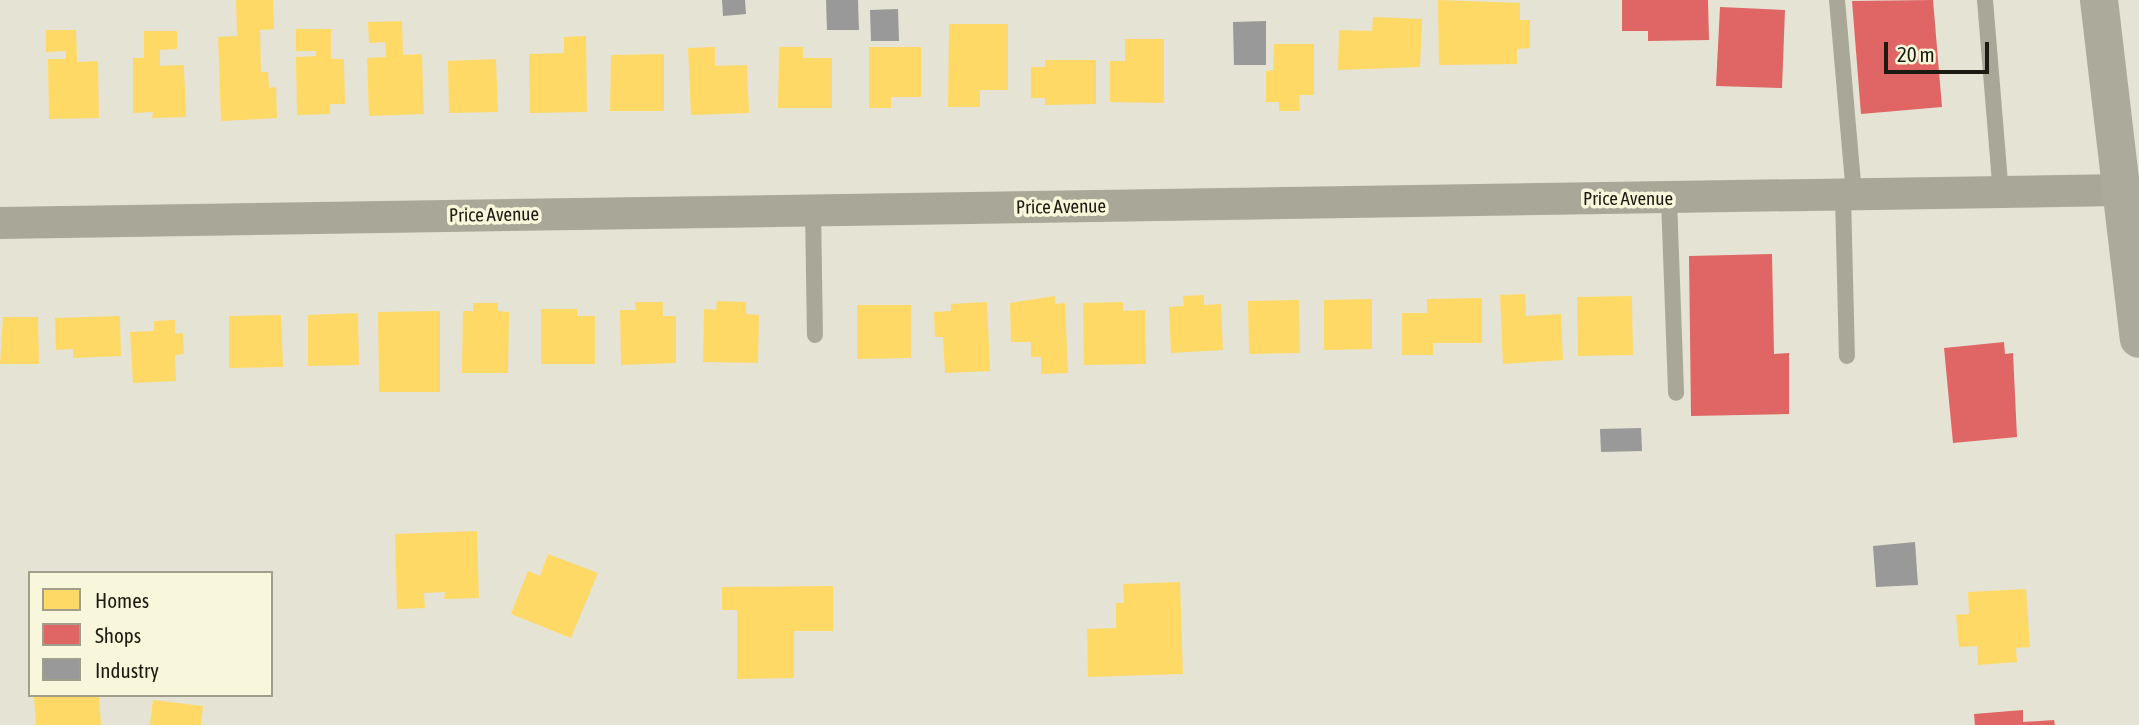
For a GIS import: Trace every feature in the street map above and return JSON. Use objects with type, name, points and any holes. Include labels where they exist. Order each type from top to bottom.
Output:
[{"type":"main road","points":[[2099,0],[2119,117],[2121,190],[2138,322]]},
{"type":"street","name":"Price Avenue","points":[[0,223],[1669,200],[2121,190]]},
{"type":"lane","points":[[1837,0],[1849,195],[1847,356]]},
{"type":"lane","points":[[1985,0],[2001,192]]},
{"type":"lane","points":[[1669,200],[1676,393]]},
{"type":"lane","points":[[813,210],[815,335]]},
{"type":"building: Homes","points":[[236,0],[273,0],[274,29],[260,30],[261,72],[268,72],[269,88],[276,87],[277,118],[221,121],[218,37],[237,36]]},
{"type":"building: Homes","points":[[1438,0],[1520,3],[1520,20],[1530,20],[1530,48],[1517,49],[1517,64],[1439,65]]},
{"type":"building: Homes","points":[[1373,17],[1422,19],[1420,67],[1338,70],[1339,30],[1372,31]]},
{"type":"building: Homes","points":[[402,21],[403,55],[422,54],[424,114],[369,116],[367,58],[386,57],[385,42],[369,43],[368,22]]},
{"type":"building: Homes","points":[[949,24],[1008,24],[1008,90],[980,90],[980,107],[948,107]]},
{"type":"building: Homes","points":[[296,29],[331,29],[331,59],[344,59],[345,104],[330,104],[330,114],[297,115],[296,57],[316,56],[316,51],[296,51]]},
{"type":"building: Homes","points":[[46,30],[76,30],[77,62],[98,61],[99,118],[49,119],[48,59],[66,59],[66,51],[46,52]]},
{"type":"building: Homes","points":[[144,31],[177,31],[177,49],[160,50],[160,66],[184,65],[186,117],[152,118],[153,112],[133,113],[133,58],[144,58]]},
{"type":"building: Homes","points":[[586,36],[587,112],[530,113],[529,54],[564,53],[564,37]]},
{"type":"building: Homes","points":[[1125,39],[1164,39],[1164,103],[1110,102],[1110,61],[1125,61]]},
{"type":"building: Homes","points":[[1274,44],[1314,44],[1314,95],[1299,95],[1300,111],[1279,111],[1279,102],[1266,102],[1266,71],[1273,70]]},
{"type":"building: Homes","points":[[715,47],[715,66],[747,65],[749,113],[691,115],[688,48]]},
{"type":"building: Homes","points":[[779,47],[803,47],[803,58],[832,58],[832,108],[778,108]]},
{"type":"building: Homes","points":[[869,47],[921,47],[921,97],[891,97],[891,108],[869,108]]},
{"type":"building: Homes","points":[[664,54],[664,111],[610,111],[611,55]]},
{"type":"building: Homes","points":[[496,59],[498,112],[449,113],[448,61]]},
{"type":"building: Homes","points":[[1045,60],[1096,60],[1096,104],[1045,105],[1045,98],[1031,98],[1031,67],[1045,67]]},
{"type":"building: Homes","points":[[1525,294],[1526,316],[1561,314],[1563,360],[1503,364],[1500,295]]},
{"type":"building: Homes","points":[[1204,295],[1204,305],[1221,304],[1223,350],[1171,353],[1169,307],[1184,306],[1183,296]]},
{"type":"building: Homes","points":[[1055,296],[1055,304],[1065,303],[1068,373],[1041,374],[1041,357],[1031,357],[1031,342],[1011,342],[1010,303]]},
{"type":"building: Homes","points":[[1632,296],[1633,355],[1578,356],[1577,297]]},
{"type":"building: Homes","points":[[1482,298],[1482,343],[1433,343],[1433,355],[1402,355],[1402,313],[1427,313],[1427,299]]},
{"type":"building: Homes","points":[[1372,299],[1372,349],[1324,350],[1324,300]]},
{"type":"building: Homes","points":[[1299,300],[1300,353],[1249,354],[1248,301]]},
{"type":"building: Homes","points":[[717,301],[746,302],[746,314],[759,315],[758,363],[703,362],[704,309],[716,310]]},
{"type":"building: Homes","points":[[635,302],[663,302],[663,316],[676,316],[676,363],[621,365],[620,310],[636,310]]},
{"type":"building: Homes","points":[[987,302],[990,371],[945,373],[943,337],[935,337],[934,312],[951,311],[951,304]]},
{"type":"building: Homes","points":[[1123,302],[1123,311],[1145,310],[1146,364],[1084,365],[1083,303]]},
{"type":"building: Homes","points":[[473,303],[498,303],[498,311],[509,312],[508,373],[462,373],[463,311],[473,311]]},
{"type":"building: Homes","points":[[857,305],[911,305],[911,358],[857,359]]},
{"type":"building: Homes","points":[[541,309],[577,309],[577,316],[595,316],[595,364],[541,364]]},
{"type":"building: Homes","points":[[440,311],[440,392],[379,392],[378,312]]},
{"type":"building: Homes","points":[[358,313],[359,365],[308,366],[308,315]]},
{"type":"building: Homes","points":[[281,315],[283,367],[229,368],[229,316]]},
{"type":"building: Homes","points":[[120,316],[121,356],[73,358],[73,349],[56,350],[55,318]]},
{"type":"building: Homes","points":[[3,317],[38,317],[39,364],[0,364]]},
{"type":"building: Homes","points":[[175,320],[175,334],[183,333],[184,354],[175,355],[176,381],[133,383],[130,332],[154,331],[154,321]]},
{"type":"building: Homes","points":[[477,531],[479,598],[444,599],[445,592],[424,593],[425,608],[397,609],[395,534]]},
{"type":"building: Homes","points":[[548,554],[598,573],[571,638],[511,614],[528,571],[540,576]]},
{"type":"building: Homes","points":[[1180,582],[1183,674],[1088,677],[1087,629],[1116,628],[1116,603],[1124,603],[1123,584]]},
{"type":"building: Homes","points":[[833,586],[833,631],[794,631],[794,678],[737,679],[737,610],[722,610],[722,587]]},
{"type":"building: Homes","points":[[2026,589],[2030,647],[2016,648],[2017,662],[1978,665],[1977,646],[1959,647],[1956,615],[1969,614],[1968,592]]},
{"type":"building: Homes","points":[[34,697],[99,697],[101,725],[36,725]]},
{"type":"building: Homes","points":[[153,700],[203,706],[201,725],[150,725]]},
{"type":"building: Shops","points":[[1622,0],[1708,0],[1709,40],[1648,41],[1648,31],[1622,31]]},
{"type":"building: Shops","points":[[1933,0],[1942,107],[1861,114],[1852,1]]},
{"type":"building: Shops","points":[[1720,7],[1785,10],[1782,88],[1716,86]]},
{"type":"building: Shops","points":[[1772,254],[1774,354],[1789,353],[1789,414],[1691,416],[1689,256]]},
{"type":"building: Shops","points":[[2004,342],[2005,354],[2013,353],[2017,437],[1953,443],[1944,348]]},
{"type":"building: Shops","points":[[2023,710],[2023,722],[2054,720],[2055,725],[1975,725],[1974,714]]},
{"type":"building: Industry","points":[[722,0],[745,0],[746,14],[723,16]]},
{"type":"building: Industry","points":[[826,0],[858,0],[859,30],[827,30]]},
{"type":"building: Industry","points":[[898,9],[899,41],[871,41],[870,10]]},
{"type":"building: Industry","points":[[1266,21],[1266,65],[1234,65],[1233,22]]},
{"type":"building: Industry","points":[[1641,428],[1642,451],[1601,452],[1600,429]]},
{"type":"building: Industry","points":[[1915,542],[1918,585],[1876,587],[1873,546]]}]
